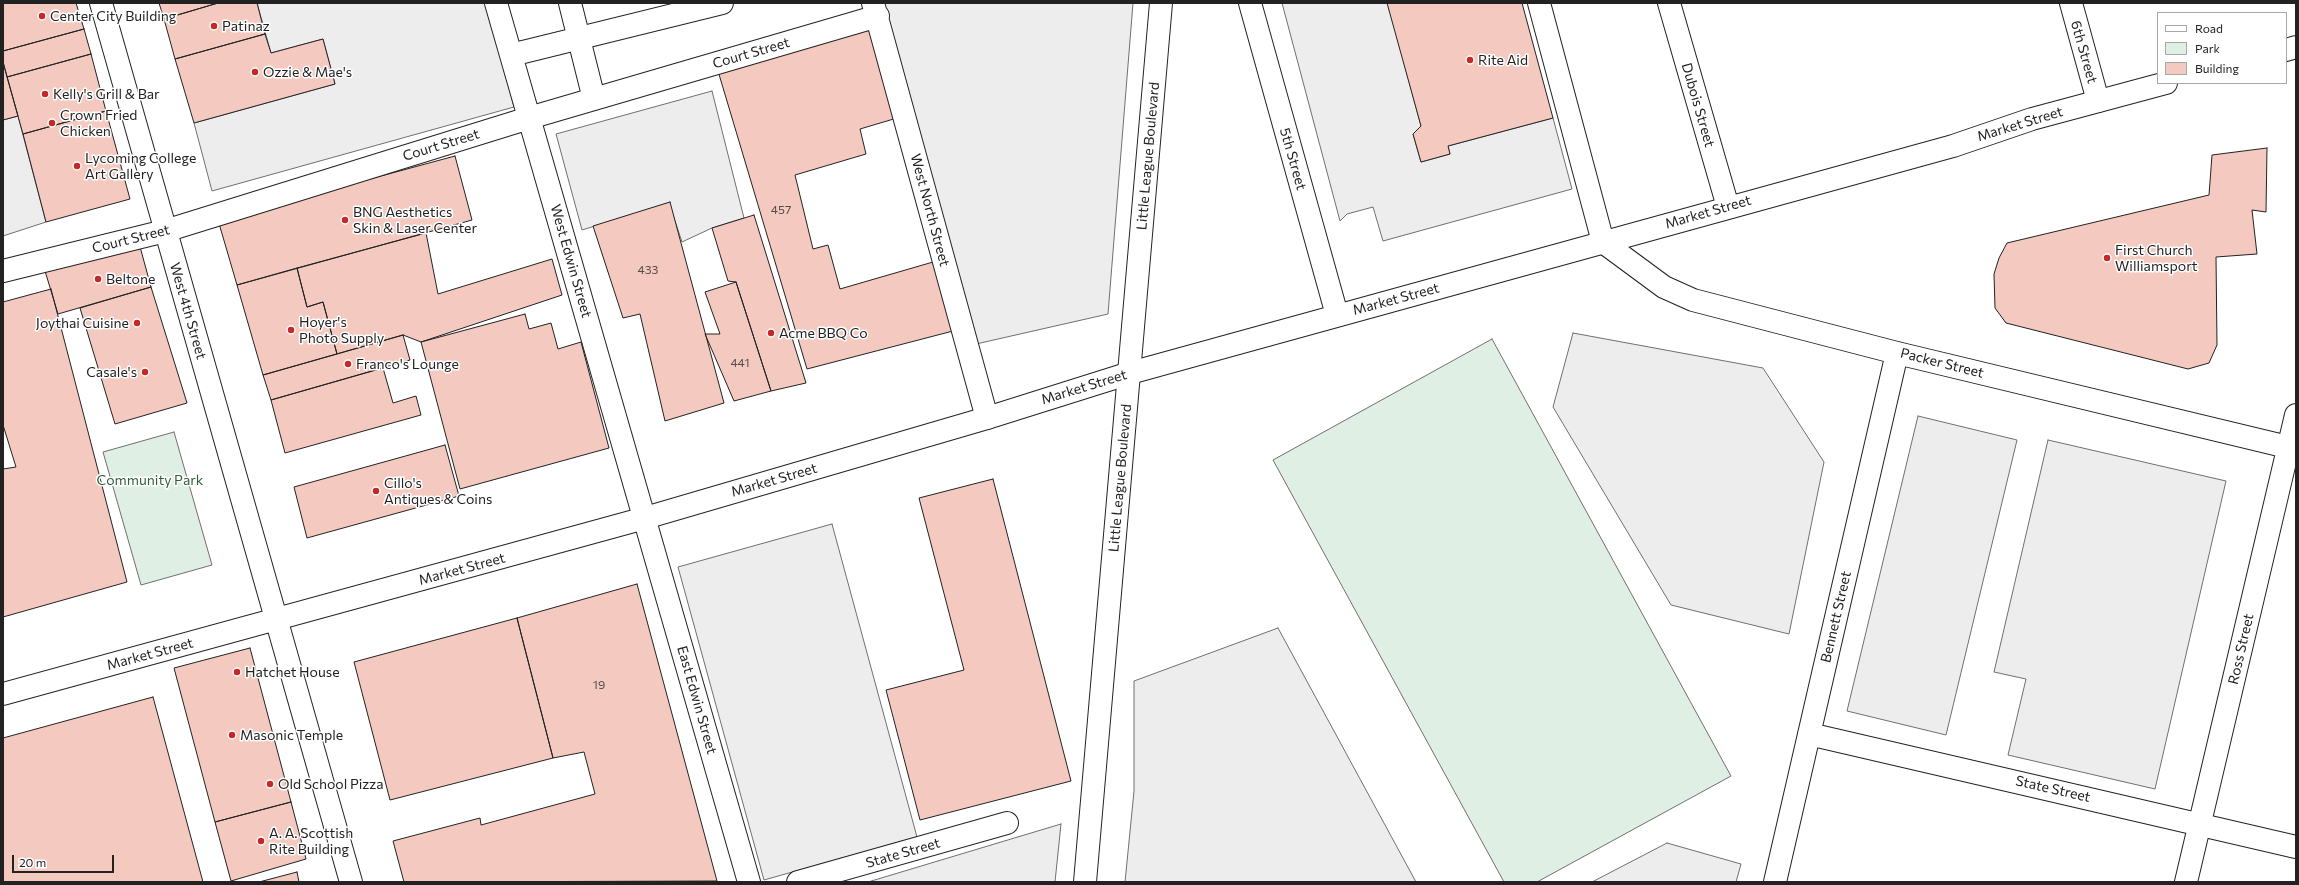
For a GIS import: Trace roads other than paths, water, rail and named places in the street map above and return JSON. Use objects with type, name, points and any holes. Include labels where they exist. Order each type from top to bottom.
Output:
[{"type":"main road","name":"West 4th Street","points":[[101,3],[351,882]]},
{"type":"main road","name":"West Edwin Street","points":[[496,3],[645,518]]},
{"type":"main road","points":[[570,3],[594,99]]},
{"type":"main road","points":[[511,55],[579,37],[722,3]]},
{"type":"main road","name":"Little League Boulevard","points":[[1085,882],[1161,3]]},
{"type":"main road","name":"5th Street","points":[[1250,3],[1337,315]]},
{"type":"main road","points":[[1539,3],[1603,242]]},
{"type":"main road","name":"Dubois Street","points":[[1669,3],[1728,207]]},
{"type":"main road","name":"6th Street","points":[[2071,3],[2098,101]]},
{"type":"main road","name":"Court Street","points":[[3,271],[165,231],[594,99],[876,9]]},
{"type":"main road","name":"West North Street","points":[[876,9],[987,418]]},
{"type":"main road","name":"Market Street","points":[[3,694],[645,518],[987,418],[1130,373],[1953,146],[2032,119],[2162,84]]},
{"type":"main road","name":"Packer Street","points":[[1603,242],[1664,287],[1693,300],[1897,353],[2292,448]]},
{"type":"main road","name":"Bennett Street","points":[[1775,882],[1897,353]]},
{"type":"main road","name":"Ross Street","points":[[2186,882],[2199,823],[2292,448],[2296,415]]},
{"type":"main road","name":"East Edwin Street","points":[[645,518],[749,882]]},
{"type":"main road","name":"State Street","points":[[1809,734],[2199,823],[2296,847]]},
{"type":"main road","name":"State Street","points":[[798,882],[1008,823]]},
{"type":"place","name":"Center City Building","points":[[42,16]]},
{"type":"place","name":"Patinaz","points":[[214,26]]},
{"type":"place","name":"Rite Aid","points":[[1470,60]]},
{"type":"place","name":"Ozzie & Mae's","points":[[255,72]]},
{"type":"place","name":"Kelly's Grill & Bar","points":[[45,94]]},
{"type":"place","name":"Crown Fried Chicken","points":[[52,123]]},
{"type":"place","name":"Lycoming College Art Gallery","points":[[77,166]]},
{"type":"place","name":"BNG Aesthetics Skin & Laser Center","points":[[345,220]]},
{"type":"place","name":"First Church Williamsport","points":[[2107,258]]},
{"type":"place","name":"Beltone","points":[[98,279]]},
{"type":"place","name":"Joythai Cuisine","points":[[137,323]]},
{"type":"place","name":"Hoyer's Photo Supply","points":[[291,330]]},
{"type":"place","name":"Acme BBQ Co","points":[[771,333]]},
{"type":"place","name":"Franco's Lounge","points":[[348,364]]},
{"type":"place","name":"Casale's","points":[[145,372]]},
{"type":"place","name":"Cillo's Antiques & Coins","points":[[376,491]]},
{"type":"place","name":"Hatchet House","points":[[237,672]]},
{"type":"place","name":"Masonic Temple","points":[[232,735]]},
{"type":"place","name":"Old School Pizza","points":[[270,784]]},
{"type":"place","name":"A. A. Scottish Rite Building","points":[[261,841]]},
{"type":"park label","name":"Community Park","points":[[150,480]]}]
